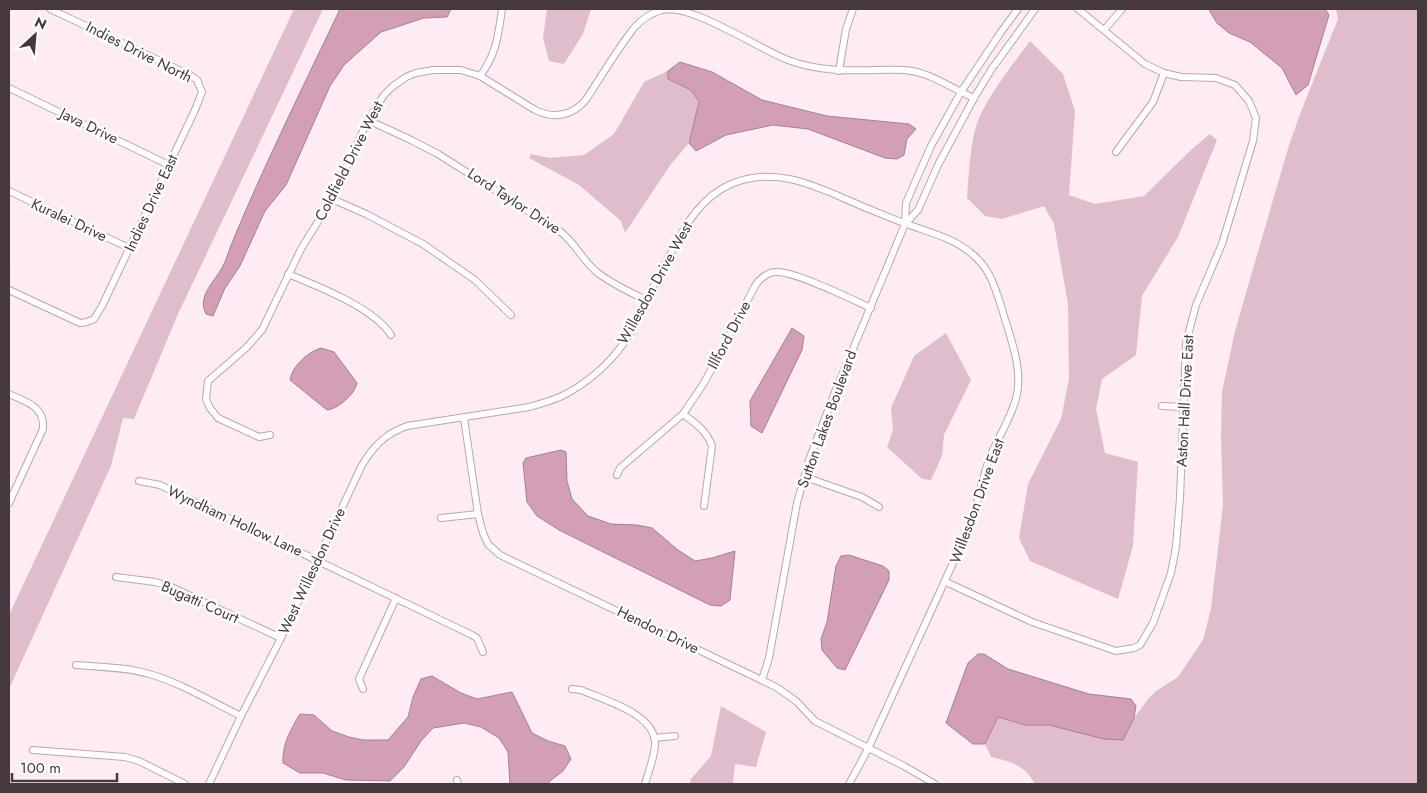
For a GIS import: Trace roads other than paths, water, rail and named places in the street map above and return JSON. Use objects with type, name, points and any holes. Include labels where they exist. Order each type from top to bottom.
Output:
[{"type":"street","name":"Indies Drive North","points":[[50,9],[190,75],[199,84]]},
{"type":"street","points":[[480,76],[495,51],[502,9]]},
{"type":"street","name":"Coldfield Drive West","points":[[270,434],[259,437],[218,418],[206,399],[208,381],[246,348],[262,330],[301,249],[332,199],[368,120],[384,95],[406,77],[433,70],[461,70],[480,76],[544,114],[560,116],[570,113],[585,101],[634,28],[652,14],[673,9],[694,14],[786,60],[811,68],[839,71],[909,70],[924,73],[974,98]]},
{"type":"street","points":[[839,71],[846,29],[853,9]]},
{"type":"street","name":"Sutton Lakes Boulevard","points":[[762,680],[769,658],[797,503],[809,460],[835,392],[905,224],[906,203],[931,146],[961,92],[1018,9]]},
{"type":"street","name":"Sutton Lakes Boulevard","points":[[905,224],[918,210],[942,157],[974,98],[991,70],[1035,9]]},
{"type":"street","points":[[1078,9],[1145,64],[1164,72],[1153,102],[1116,152]]},
{"type":"street","points":[[1104,30],[1122,9]]},
{"type":"street","name":"Aston Hall Drive East","points":[[946,582],[1032,622],[1116,651],[1140,645],[1153,623],[1171,573],[1176,547],[1180,498],[1186,343],[1190,323],[1196,304],[1222,244],[1253,141],[1256,118],[1241,90],[1227,81],[1216,78],[1181,76],[1164,72]]},
{"type":"street","name":"Indies Drive East","points":[[9,290],[80,323],[94,319],[130,248],[200,99],[202,92],[199,84]]},
{"type":"street","name":"Java Drive","points":[[9,88],[168,165]]},
{"type":"street","name":"Lord Taylor Drive","points":[[368,120],[438,154],[543,220],[566,235],[587,263],[598,274],[646,300]]},
{"type":"street","name":"Willesdon Drive West","points":[[464,418],[529,407],[561,397],[587,382],[613,356],[631,332],[677,240],[696,210],[725,187],[743,180],[770,176],[802,182],[905,224]]},
{"type":"street","name":"Kuralei Drive","points":[[9,191],[130,248]]},
{"type":"street","points":[[332,199],[366,214],[423,244],[475,280],[511,315]]},
{"type":"street","name":"Willesdon Drive East","points":[[849,784],[868,749],[946,582],[977,506],[990,458],[1016,400],[1018,376],[1015,354],[995,286],[983,263],[956,243],[905,224]]},
{"type":"street","name":"Illford Drive","points":[[617,475],[620,468],[683,414],[704,383],[755,286],[770,273],[792,274],[870,308]]},
{"type":"street","points":[[288,274],[364,310],[385,325],[391,335]]},
{"type":"street","points":[[9,394],[38,408],[43,417],[43,429],[11,494],[9,503]]},
{"type":"street","points":[[1162,406],[1183,407]]},
{"type":"street","points":[[683,414],[703,430],[709,437],[712,446],[704,506]]},
{"type":"street","name":"Hendon Drive","points":[[464,418],[478,514],[485,539],[492,549],[500,555],[776,687],[789,696],[815,721],[904,766],[935,784]]},
{"type":"street","name":"West Willesdon Drive","points":[[209,784],[362,465],[377,443],[398,429],[407,426],[464,418]]},
{"type":"street","points":[[805,477],[862,497],[879,507]]},
{"type":"street","name":"Wyndham Hollow Lane","points":[[139,481],[160,485],[317,559],[477,638],[483,652]]},
{"type":"street","points":[[441,518],[478,514]]},
{"type":"street","name":"Bugatti Court","points":[[116,577],[155,582],[169,586],[280,638]]},
{"type":"street","points":[[363,689],[359,679],[396,598]]},
{"type":"street","points":[[76,665],[148,673],[241,716]]},
{"type":"street","points":[[572,689],[581,690],[639,716],[652,729],[656,743],[646,784]]},
{"type":"street","points":[[654,738],[675,736]]},
{"type":"street","points":[[33,750],[125,757],[138,761],[184,784]]}]
